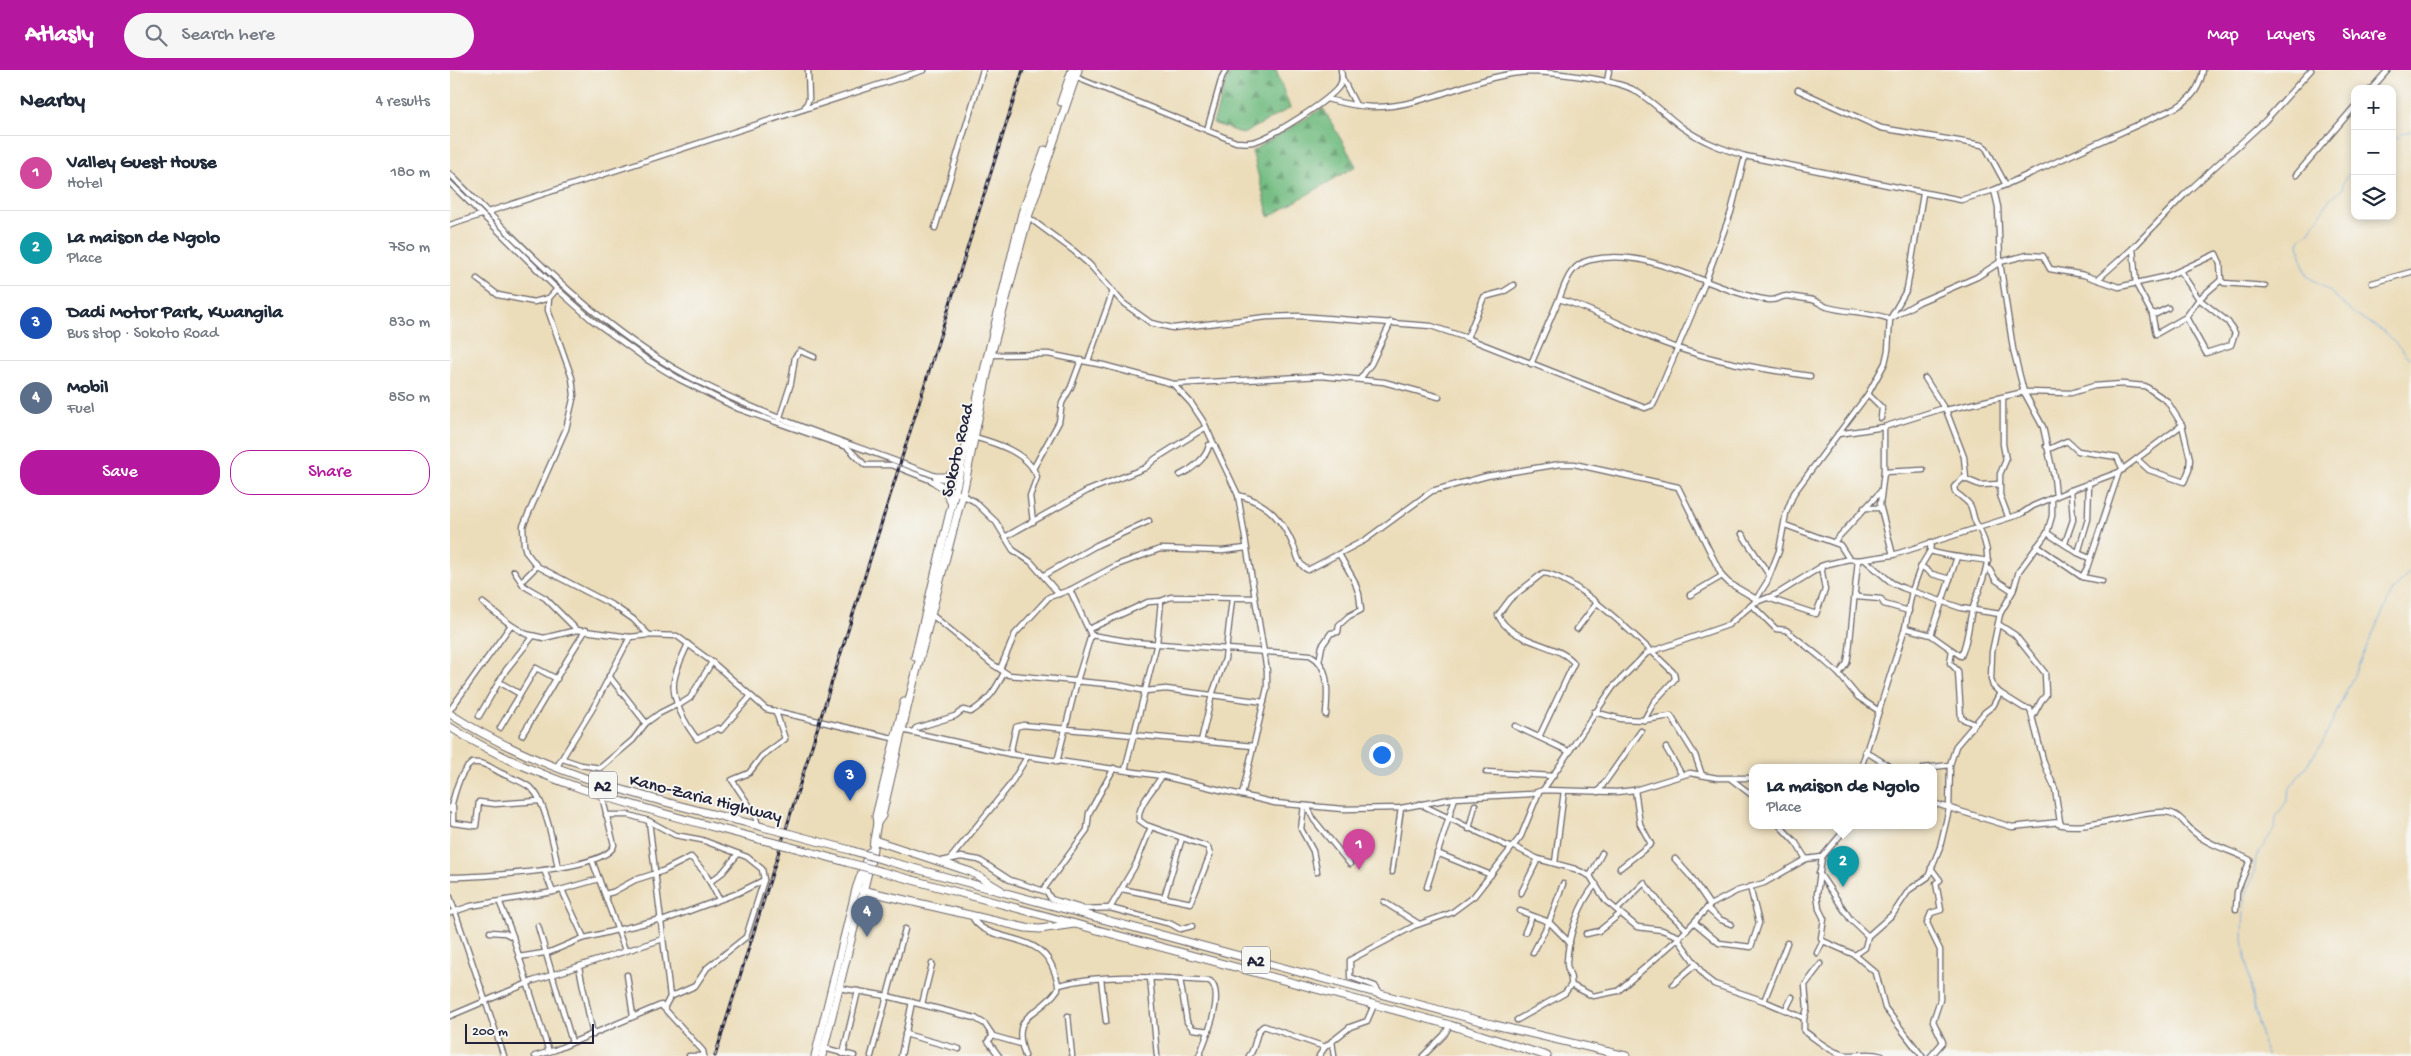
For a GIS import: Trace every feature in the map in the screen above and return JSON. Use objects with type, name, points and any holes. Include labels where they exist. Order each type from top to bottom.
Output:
[{"type":"main road","name":"Sokoto Road","points":[[871,850],[877,823],[882,816],[897,739],[902,730],[932,615],[974,437],[991,355],[1028,217],[1075,72]]},
{"type":"main road","name":"Sokoto Road","points":[[960,490],[961,469],[987,353],[1022,213],[1075,72]]},
{"type":"main road","points":[[952,504],[944,488],[936,480],[961,469]]},
{"type":"main road","points":[[897,739],[952,504],[960,490]]},
{"type":"main road","name":"Kano-Zaria Highway","points":[[450,714],[512,750],[605,786],[791,834],[959,881]]},
{"type":"main road","name":"Kano-Zaria Highway","points":[[450,727],[509,760],[602,796],[956,891]]},
{"type":"main road","points":[[874,840],[979,875],[1013,896]]},
{"type":"main road","points":[[815,1056],[856,889],[866,853],[871,850],[872,856],[823,1052]]},
{"type":"main road","points":[[956,891],[959,881]]},
{"type":"main road","name":"A2","points":[[959,881],[1495,1025],[1602,1053],[1623,1056]]},
{"type":"main road","points":[[862,890],[1033,929],[1081,924]]},
{"type":"main road","name":"A2","points":[[956,891],[1450,1024],[1547,1056]]},
{"type":"street","points":[[804,109],[809,99],[808,70]]},
{"type":"street","points":[[488,212],[924,70]]},
{"type":"street","points":[[935,228],[983,70]]},
{"type":"street","points":[[1207,130],[1222,77],[1226,70]]},
{"type":"street","points":[[1341,70],[1342,78],[1356,105]]},
{"type":"street","points":[[1607,82],[1609,70]]},
{"type":"street","points":[[1326,100],[1372,107],[1402,103],[1482,80],[1522,72],[1537,72],[1607,82],[1632,89],[1683,128],[1712,146],[1745,156],[1923,194],[1961,200],[2006,185],[2177,108],[2196,91],[2203,70]]},
{"type":"street","points":[[2098,279],[2133,248],[2184,195],[2265,121],[2311,70]]},
{"type":"street","points":[[2375,85],[2388,70]]},
{"type":"street","points":[[1075,72],[1236,142],[1251,142],[1264,138],[1326,100],[1337,89],[1342,78]]},
{"type":"street","points":[[1798,90],[1880,128],[1982,146],[1986,148],[2006,185]]},
{"type":"street","points":[[809,99],[818,105]]},
{"type":"street","points":[[2296,175],[2351,111]]},
{"type":"street","points":[[1028,217],[1074,250],[1140,317],[1163,327],[1205,326],[1267,317],[1299,316],[1431,326],[1467,338],[1638,406],[1649,407],[1656,399],[1705,283],[1731,212],[1745,156]]},
{"type":"street","points":[[450,174],[545,268],[605,322],[664,363],[724,394],[779,418],[960,490],[985,511],[1016,553],[1031,562],[1059,594]]},
{"type":"street","points":[[450,183],[557,289],[619,340],[679,379],[732,406],[847,448],[865,465],[892,465],[936,480]]},
{"type":"street","points":[[1994,190],[1998,207],[2000,262],[2012,349],[2024,392],[2041,422],[2054,477],[2054,497],[2052,516],[2047,532],[2022,565],[2013,591],[2000,614],[1992,652],[1991,679],[1993,686],[2000,693],[2024,708],[2030,709],[2044,763],[2056,795],[2058,824]]},
{"type":"street","points":[[1380,994],[1374,986],[1350,977],[1350,960],[1419,924],[1456,910],[1474,896],[1512,847],[1527,824],[1541,791],[1570,752],[1594,712],[1633,664],[1652,651],[1728,625],[1754,603],[1767,582],[1779,552],[1786,513],[1794,493],[1868,394],[1887,357],[1890,319],[1907,289],[1912,249],[1923,194]]},
{"type":"street","points":[[450,226],[481,215]]},
{"type":"street","points":[[2133,248],[2136,284],[2152,314],[2156,334],[2186,317],[2199,299],[2221,280]]},
{"type":"street","points":[[1531,364],[1571,271],[1576,265],[1590,260],[1639,259],[1662,265],[1705,283],[1770,300],[1785,296],[1890,319],[1919,302],[1977,277],[2000,262],[2028,255],[2043,256],[2050,269],[2078,273],[2119,287],[2136,284],[2180,270],[2216,254],[2220,263],[2221,280],[2224,284],[2265,286]]},
{"type":"street","points":[[540,272],[545,268]]},
{"type":"street","points":[[2180,270],[2199,299],[2232,326],[2235,333],[2230,345],[2206,353],[2186,317]]},
{"type":"street","points":[[2372,283],[2411,272]]},
{"type":"street","points":[[476,279],[492,293],[534,302],[549,298],[557,289]]},
{"type":"street","points":[[1467,338],[1484,297],[1503,292],[1514,285]]},
{"type":"street","points":[[1088,361],[1113,291]]},
{"type":"street","points":[[549,298],[548,310],[572,378],[574,395],[566,429],[523,526],[526,552],[537,566],[614,606],[633,619],[649,635]]},
{"type":"street","points":[[1559,299],[1677,348],[1737,366],[1810,376]]},
{"type":"street","points":[[2152,314],[2168,308]]},
{"type":"street","points":[[1360,379],[1371,364],[1391,322]]},
{"type":"street","points":[[777,424],[791,383],[796,353],[800,351],[814,356]]},
{"type":"street","points":[[991,355],[1038,354],[1088,361],[1173,384],[1282,377],[1360,379],[1384,382],[1439,397]]},
{"type":"street","points":[[1033,469],[1059,422],[1062,403],[1071,387],[1080,360]]},
{"type":"street","points":[[1925,378],[1945,409],[1964,457],[1966,479]]},
{"type":"street","points":[[1173,384],[1191,403],[1206,427],[1238,495],[1267,671],[1264,702],[1242,795]]},
{"type":"street","points":[[1838,434],[1884,427],[1945,409],[2024,392],[2071,392],[2114,384],[2145,386],[2167,401],[2182,425],[2190,459],[2190,470],[2186,481],[2149,470],[2138,459]]},
{"type":"street","points":[[1868,394],[1882,408],[1882,418]]},
{"type":"street","points":[[2003,398],[2003,444],[2006,460],[2000,470],[2000,497],[2008,516]]},
{"type":"street","points":[[1754,603],[1768,598],[1821,566],[1849,559],[1865,560],[1876,556],[1893,555],[2008,516],[2021,514],[2054,497],[2121,471],[2138,459],[2157,441],[2182,425]]},
{"type":"street","points":[[1005,537],[1087,491],[1144,468],[1206,427]]},
{"type":"street","points":[[1884,427],[1884,472],[1880,508],[1893,555]]},
{"type":"street","points":[[974,437],[1007,449],[1025,460],[1033,469],[1037,476],[1030,496],[1033,522]]},
{"type":"street","points":[[2046,446],[2048,449],[2067,441],[2078,452],[2117,457],[2121,471],[2082,578]]},
{"type":"street","points":[[1180,475],[1196,464],[1208,450],[1209,445],[1215,445]]},
{"type":"street","points":[[1238,495],[1260,503],[1280,520],[1304,569],[1312,570],[1366,540],[1432,491],[1487,476],[1568,464],[1678,487],[1722,576],[1754,603],[1776,629],[1786,630],[1839,674],[1858,696],[1879,711]]},
{"type":"street","points":[[1884,472],[1923,470]]},
{"type":"street","points":[[1905,628],[1931,635],[1962,656],[1972,610],[1988,569],[1988,561],[1987,547],[1973,517],[1970,505],[1954,491],[1958,480],[1966,479],[1980,485],[2000,484]]},
{"type":"street","points":[[2078,553],[2088,519],[2089,483]]},
{"type":"street","points":[[2065,543],[2073,520],[2071,490]]},
{"type":"street","points":[[1834,542],[1881,491]]},
{"type":"street","points":[[1864,508],[1880,508]]},
{"type":"street","points":[[1044,575],[1097,545],[1149,521]]},
{"type":"street","points":[[1785,525],[1834,542],[1844,549],[1849,559]]},
{"type":"street","points":[[2047,532],[2078,553],[2089,558]]},
{"type":"street","points":[[1742,534],[1769,575]]},
{"type":"street","points":[[1862,764],[1905,628],[1912,591],[1921,566],[1930,551],[1931,542]]},
{"type":"street","points":[[2037,546],[2082,578],[2102,581]]},
{"type":"street","points":[[913,732],[916,728],[955,716],[963,710],[971,712],[982,706],[992,694],[1015,634],[1049,597],[1070,590],[1117,565],[1160,549],[1222,551],[1246,548]]},
{"type":"street","points":[[1930,551],[1945,557],[1988,561]]},
{"type":"street","points":[[1319,664],[1320,653],[1331,633],[1338,632],[1339,625],[1345,619],[1361,610],[1358,592],[1339,554]]},
{"type":"street","points":[[1931,635],[1957,557]]},
{"type":"street","points":[[1839,674],[1847,660],[1856,594],[1858,560]]},
{"type":"street","points":[[1865,560],[1892,583],[1943,602],[1972,610],[2000,614]]},
{"type":"street","points":[[522,581],[537,566]]},
{"type":"street","points":[[1768,598],[1816,614],[1825,590],[1821,566]]},
{"type":"street","points":[[1921,566],[1932,574],[1950,579]]},
{"type":"street","points":[[1988,569],[1996,580],[2013,591]]},
{"type":"street","points":[[514,571],[528,590],[545,598],[577,630]]},
{"type":"street","points":[[1539,737],[1574,663],[1569,658],[1514,632],[1498,615],[1510,599],[1543,573],[1561,578],[1596,604],[1652,651],[1676,676],[1654,702],[1644,720]]},
{"type":"street","points":[[1690,595],[1722,576]]},
{"type":"street","points":[[1057,762],[1077,681],[1091,635],[1070,590]]},
{"type":"street","points":[[1856,594],[1859,598],[1881,600],[1884,604],[1909,611]]},
{"type":"street","points":[[1089,629],[1148,602],[1160,601],[1171,597],[1254,598]]},
{"type":"street","points":[[1201,741],[1212,695],[1227,649],[1232,599]]},
{"type":"street","points":[[1125,770],[1157,644],[1160,601]]},
{"type":"street","points":[[483,603],[511,625],[532,636],[544,638],[577,630],[586,630],[630,637],[649,635],[677,636],[712,662],[766,709],[897,739]]},
{"type":"street","points":[[1577,629],[1596,604]]},
{"type":"street","points":[[932,615],[1002,671],[1145,690],[1166,689],[1264,702]]},
{"type":"street","points":[[1998,624],[2015,635],[2046,673],[2046,695],[2033,716]]},
{"type":"street","points":[[450,710],[511,625]]},
{"type":"street","points":[[522,734],[557,679],[563,664],[586,630]]},
{"type":"street","points":[[1091,635],[1157,644],[1310,656],[1319,664],[1328,684],[1326,716]]},
{"type":"street","points":[[479,716],[499,682],[532,636]]},
{"type":"street","points":[[556,768],[563,759],[630,637]]},
{"type":"street","points":[[688,644],[674,682],[678,705],[687,727],[696,739],[700,739],[718,728],[721,730],[750,696]]},
{"type":"street","points":[[1952,650],[1950,663],[1957,669],[1959,676],[1958,691],[1961,718],[1973,726]]},
{"type":"street","points":[[563,759],[581,765],[600,768],[633,740],[646,723],[690,698],[712,662]]},
{"type":"street","points":[[500,728],[536,668],[557,679]]},
{"type":"street","points":[[609,676],[646,723]]},
{"type":"street","points":[[499,682],[520,694]]},
{"type":"street","points":[[1856,955],[1865,948],[1868,936],[1893,914],[1909,890],[1928,877],[1940,846],[1949,809],[1950,765],[1956,746],[1993,706],[2000,693]]},
{"type":"street","points":[[758,826],[755,814],[732,780],[750,773],[762,756],[784,739],[776,712]]},
{"type":"street","points":[[1594,712],[1621,719],[1644,720],[1671,716],[1694,755],[1702,775]]},
{"type":"street","points":[[1010,754],[1016,727],[1018,726],[1253,746]]},
{"type":"street","points":[[1514,726],[1570,752]]},
{"type":"street","points":[[902,730],[1010,754],[1162,776],[1275,803],[1343,809],[1400,808],[1455,798],[1541,791],[1598,792],[1635,790],[1690,773],[1731,779],[1749,778]]},
{"type":"street","points":[[1598,792],[1641,731]]},
{"type":"street","points":[[1666,748],[1682,776]]},
{"type":"street","points":[[1865,751],[1886,764]]},
{"type":"street","points":[[950,859],[1010,785],[1027,757]]},
{"type":"street","points":[[539,801],[495,804],[479,802],[476,826],[453,823],[451,797],[464,771],[475,762],[484,764],[526,784],[535,792],[539,801],[555,848],[558,868]]},
{"type":"street","points":[[1937,766],[1950,765]]},
{"type":"street","points":[[1043,890],[1087,830],[1090,813],[1114,768]]},
{"type":"street","points":[[1486,772],[1553,776]]},
{"type":"street","points":[[1122,890],[1188,904],[1193,901],[1210,855],[1208,847],[1140,822],[1138,815],[1162,776]]},
{"type":"street","points":[[1731,779],[1749,793]]},
{"type":"street","points":[[1555,863],[1564,790]]},
{"type":"street","points":[[1620,868],[1651,844],[1640,824],[1635,790]]},
{"type":"street","points":[[450,877],[544,870],[592,860],[615,846],[602,796]]},
{"type":"street","points":[[1427,887],[1455,798]]},
{"type":"street","points":[[450,810],[452,801]]},
{"type":"street","points":[[1420,804],[1469,829],[1538,859],[1590,876],[1606,901],[1637,927],[1662,930],[1679,938],[1696,964],[1714,984],[1786,1009],[1804,1018]]},
{"type":"street","points":[[1937,804],[2016,828],[2058,824],[2102,823],[2122,817],[2164,812],[2173,814],[2183,819],[2195,833],[2250,860],[2237,892],[2236,909]]},
{"type":"street","points":[[1469,829],[1476,805]]},
{"type":"street","points":[[1305,806],[1350,864]]},
{"type":"street","points":[[1305,806],[1301,829],[1313,851],[1316,872]]},
{"type":"street","points":[[1392,872],[1400,808]]},
{"type":"street","points":[[606,814],[629,815],[649,821],[675,835],[702,840],[738,854],[759,865],[764,880],[746,937],[707,968],[695,986],[670,998],[664,1008]]},
{"type":"street","points":[[649,821],[655,857],[654,874],[662,921],[670,998]]},
{"type":"street","points":[[1110,908],[1136,864],[1151,827]]},
{"type":"street","points":[[1782,829],[1806,859]]},
{"type":"street","points":[[1845,829],[1822,857],[1819,873],[1818,901],[1821,919],[1821,938],[1823,941],[1856,955],[1876,973],[1885,1008],[1922,1056]]},
{"type":"street","points":[[1164,898],[1182,838]]},
{"type":"street","points":[[1437,853],[1491,874]]},
{"type":"street","points":[[710,882],[723,872],[738,854]]},
{"type":"street","points":[[1590,876],[1602,854]]},
{"type":"street","points":[[604,894],[613,892],[635,880],[654,874],[691,857],[697,862],[719,899]]},
{"type":"street","points":[[941,862],[961,857],[979,860],[1010,880],[1047,892],[1052,899],[1084,908],[1110,908],[1171,924],[1180,929],[1192,926]]},
{"type":"street","points":[[1571,985],[1593,996],[1618,991],[1679,938],[1708,907],[1750,887],[1764,883],[1806,859],[1822,857]]},
{"type":"street","points":[[1521,893],[1538,859]]},
{"type":"street","points":[[1675,859],[1692,877],[1708,907],[1719,919],[1731,924]]},
{"type":"street","points":[[592,860],[625,950]]},
{"type":"street","points":[[1930,1056],[1943,1044],[1933,1022],[1940,1000],[1940,950],[1927,922],[1931,913],[1941,910],[1936,884],[1940,880],[1931,868]]},
{"type":"street","points":[[544,870],[553,892]]},
{"type":"street","points":[[1819,873],[1850,920],[1868,936]]},
{"type":"street","points":[[453,912],[472,906],[562,890],[599,879]]},
{"type":"street","points":[[519,957],[545,953],[584,938],[618,928],[662,921],[738,893],[764,880]]},
{"type":"street","points":[[1586,934],[1599,931],[1644,883],[1663,907],[1687,930]]},
{"type":"street","points":[[1533,953],[1549,922],[1563,884]]},
{"type":"street","points":[[1517,1020],[1565,993],[1571,985],[1567,964],[1570,943],[1586,897],[1596,884]]},
{"type":"street","points":[[1694,923],[1719,943],[1751,947],[1759,923],[1750,887]]},
{"type":"street","points":[[562,890],[584,938]]},
{"type":"street","points":[[450,897],[453,912],[504,1056]]},
{"type":"street","points":[[500,902],[549,1052]]},
{"type":"street","points":[[1384,902],[1419,924]]},
{"type":"street","points":[[1520,911],[1549,922],[1570,943]]},
{"type":"street","points":[[972,916],[976,922],[993,932],[1029,943],[1041,949],[1049,959],[1058,985],[1056,992],[1022,1022],[1020,1030],[1021,1044],[1025,1056]]},
{"type":"street","points":[[1525,932],[1532,916]]},
{"type":"street","points":[[538,926],[551,976],[572,1042]]},
{"type":"street","points":[[871,1056],[905,929]]},
{"type":"street","points":[[490,932],[505,933],[513,937]]},
{"type":"street","points":[[450,1016],[528,984],[625,950],[663,939]]},
{"type":"street","points":[[1817,953],[1823,941]]},
{"type":"street","points":[[1764,1001],[1787,943]]},
{"type":"street","points":[[922,1004],[932,964]]},
{"type":"street","points":[[1673,984],[1696,964]]},
{"type":"street","points":[[1821,964],[1805,985],[1807,1009],[1804,1018],[1804,1031],[1836,1053],[1846,1055],[1863,1052],[1882,1056]]},
{"type":"street","points":[[579,967],[594,1035]]},
{"type":"street","points":[[628,975],[633,1016]]},
{"type":"street","points":[[1058,985],[1101,979],[1150,977],[1210,981],[1213,983],[1215,1012],[1199,1056]]},
{"type":"street","points":[[1150,977],[1157,1056]]},
{"type":"street","points":[[1101,979],[1106,1020]]},
{"type":"street","points":[[1180,979],[1190,1027],[1209,1031]]},
{"type":"street","points":[[839,988],[887,996],[975,1018],[985,1024],[992,1036],[1021,1044]]},
{"type":"street","points":[[842,1054],[858,991]]},
{"type":"street","points":[[1786,1009],[1792,997]]},
{"type":"street","points":[[901,1056],[912,1002]]},
{"type":"street","points":[[1319,1056],[1325,1047],[1353,1025],[1367,1021],[1374,1004]]},
{"type":"street","points":[[535,1056],[594,1035],[658,1006],[664,1008],[673,1021],[703,1051],[703,1056],[689,1056]]},
{"type":"street","points":[[1068,1016],[1072,1056]]},
{"type":"street","points":[[1424,1056],[1444,1035],[1450,1024]]},
{"type":"street","points":[[1249,1056],[1255,1048],[1259,1029],[1264,1026],[1325,1047]]},
{"type":"street","points":[[905,1034],[959,1049]]},
{"type":"street","points":[[992,1036],[988,1041],[1000,1056]]},
{"type":"street","points":[[1332,1041],[1334,1056]]},
{"type":"street","points":[[823,1052],[854,1056]]},
{"type":"green space","points":[[1230,70],[1276,70],[1290,108],[1243,134],[1213,123]]},
{"type":"green space","points":[[1323,108],[1356,166],[1269,217],[1252,151]]},
{"type":"waterway","points":[[2396,138],[2399,138],[2403,133],[2411,131]]},
{"type":"waterway","points":[[2351,173],[2344,180],[2343,189],[2330,198],[2310,232],[2302,237],[2299,243],[2302,262],[2307,276],[2326,288],[2354,314],[2385,332],[2411,359]]},
{"type":"waterway","points":[[2267,1056],[2253,1004],[2243,939],[2244,900],[2254,874],[2256,857],[2275,828],[2276,817],[2287,801],[2290,788],[2322,744],[2392,592],[2411,570]]},
{"type":"railway","points":[[715,1056],[1023,70]]},
{"type":"place","name":"Dadi Motor Park, Kwangila","points":[[850,801]]},
{"type":"place","name":"Valley Guest House","points":[[1359,870]]},
{"type":"place","name":"La maison de Ngolo","points":[[1843,887]]},
{"type":"place","name":"Mobil","points":[[867,937]]}]
